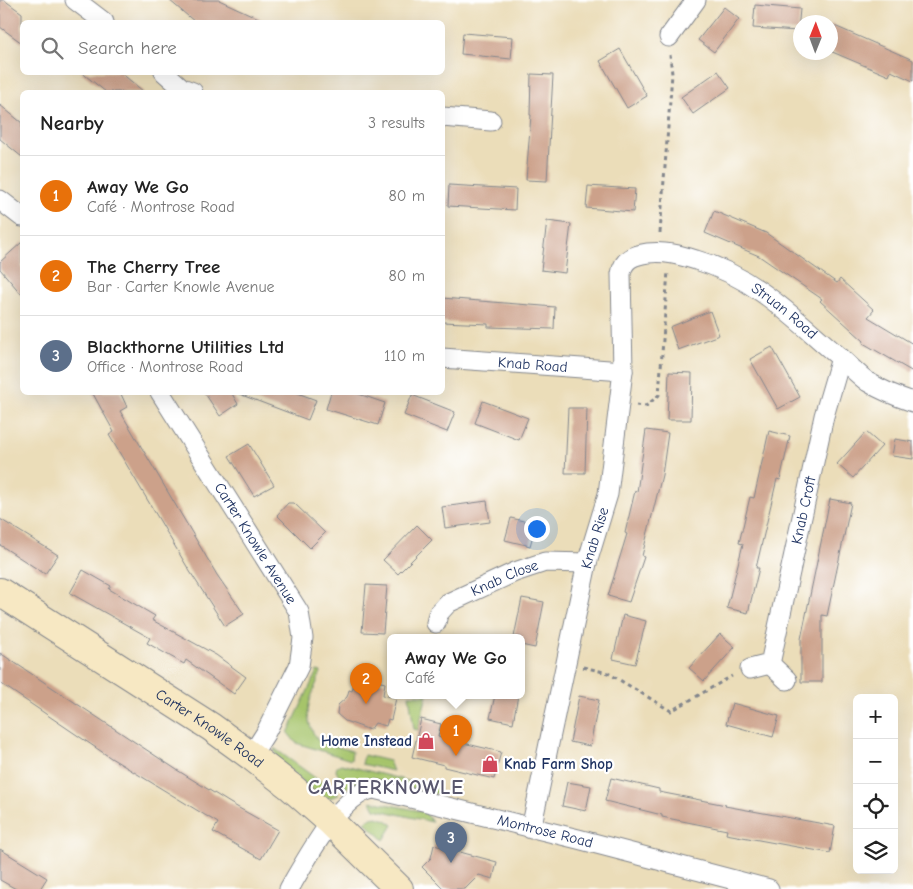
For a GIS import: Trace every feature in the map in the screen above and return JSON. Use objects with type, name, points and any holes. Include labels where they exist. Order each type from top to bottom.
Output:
[{"type":"street","points":[[75,0],[101,20]]},
{"type":"street","points":[[668,37],[696,0]]},
{"type":"street","points":[[167,75],[187,90]]},
{"type":"street","points":[[445,117],[491,121]]},
{"type":"street","points":[[0,200],[20,215]]},
{"type":"street","name":"Struan Road","points":[[640,254],[664,260],[679,255],[714,265],[744,279],[770,296],[868,382],[913,402]]},
{"type":"street","name":"Knab Rise","points":[[531,829],[587,564],[608,494],[623,371],[622,268],[626,261],[640,254]]},
{"type":"street","name":"Knab Road","points":[[445,358],[623,371]]},
{"type":"street","name":"Knab Croft","points":[[770,664],[824,416],[841,358]]},
{"type":"street","name":"Carter Knowle Avenue","points":[[162,395],[299,612],[303,638],[299,666],[265,734],[251,756]]},
{"type":"street","name":"Knab Close","points":[[436,623],[438,614],[448,603],[515,572],[545,562],[587,564]]},
{"type":"street","name":"Carter Knowle Road","points":[[0,592],[211,727],[251,756],[292,787],[331,822],[399,889]]},
{"type":"street","points":[[744,671],[770,664],[787,680]]},
{"type":"street","name":"Montrose Road","points":[[289,889],[331,822],[359,795],[374,789],[578,839],[769,889]]},
{"type":"path","points":[[630,405],[646,406],[659,395],[672,74],[668,37]]},
{"type":"path","points":[[575,665],[608,673],[671,710],[744,671]]},
{"type":"green space","points":[[317,671],[321,672],[310,699],[309,722],[318,741],[352,751],[351,760],[296,743],[288,733]]},
{"type":"green space","points":[[410,699],[426,699],[418,730],[414,729]]},
{"type":"green space","points":[[274,748],[339,795],[329,798],[320,797],[278,761]]},
{"type":"green space","points":[[364,755],[389,761],[393,771],[362,764]]},
{"type":"green space","points":[[341,764],[440,789],[439,794],[375,780],[360,781],[346,788],[336,771],[337,766]]},
{"type":"green space","points":[[371,801],[425,812],[432,822],[375,809]]},
{"type":"green space","points":[[377,817],[393,825],[384,840],[365,822]]},
{"type":"building","points":[[0,0],[4,0],[22,13],[22,20],[20,20],[20,42],[0,27]]},
{"type":"building","points":[[169,0],[219,0],[263,20],[193,20]]},
{"type":"building","points":[[755,5],[800,9],[799,15],[793,15],[793,31],[753,28]]},
{"type":"building","points":[[724,7],[739,19],[714,52],[698,40]]},
{"type":"building","points":[[838,27],[913,60],[913,81],[891,71],[889,76],[838,54]]},
{"type":"building","points":[[463,33],[513,37],[511,59],[461,54]]},
{"type":"building","points":[[620,49],[647,96],[627,108],[600,61]]},
{"type":"building","points":[[718,71],[730,88],[693,114],[681,97]]},
{"type":"building","points":[[531,74],[553,75],[547,181],[526,180],[531,115]]},
{"type":"building","points":[[85,75],[124,75],[142,90],[104,90]]},
{"type":"building","points":[[0,105],[20,121],[20,155],[0,139]]},
{"type":"building","points":[[449,185],[516,189],[515,210],[448,206]]},
{"type":"building","points":[[588,186],[635,189],[633,212],[586,208]]},
{"type":"building","points":[[714,211],[766,233],[837,283],[840,279],[874,310],[868,317],[913,344],[913,372],[863,343],[864,341],[820,301],[822,299],[759,256],[705,233]]},
{"type":"building","points":[[547,221],[571,224],[565,273],[541,270]]},
{"type":"building","points":[[20,244],[20,293],[0,269],[0,262]]},
{"type":"building","points":[[445,298],[555,307],[554,329],[488,327],[488,324],[445,322]]},
{"type":"building","points":[[710,311],[719,335],[678,350],[670,327]]},
{"type":"building","points":[[772,347],[800,397],[778,409],[750,359]]},
{"type":"building","points":[[669,372],[692,373],[691,420],[667,420]]},
{"type":"building","points":[[94,395],[121,395],[127,407],[120,411],[217,575],[244,614],[225,626],[189,570],[109,435],[114,432]]},
{"type":"building","points":[[206,395],[233,395],[238,404],[220,416]]},
{"type":"building","points":[[242,395],[303,395],[316,400],[308,420]]},
{"type":"building","points":[[330,395],[362,395],[385,403],[378,425],[326,409]]},
{"type":"building","points":[[412,395],[455,412],[447,432],[404,415]]},
{"type":"building","points":[[483,401],[528,418],[519,440],[475,423]]},
{"type":"building","points":[[568,408],[587,408],[585,473],[565,473]]},
{"type":"building","points":[[646,430],[668,433],[662,475],[642,556],[644,557],[629,602],[608,596],[627,534],[625,533],[635,491],[637,492]]},
{"type":"building","points":[[769,431],[790,436],[780,480],[777,479],[756,568],[759,568],[748,613],[727,608],[743,544],[739,543],[750,497],[754,498]]},
{"type":"building","points":[[866,432],[882,446],[853,478],[837,464]]},
{"type":"building","points":[[895,439],[913,442],[913,459],[892,456]]},
{"type":"building","points":[[249,444],[274,485],[254,496],[229,456]]},
{"type":"building","points":[[830,499],[851,503],[827,616],[822,615],[822,682],[801,682],[801,639]]},
{"type":"building","points":[[487,501],[490,522],[445,528],[442,507]]},
{"type":"building","points":[[288,503],[294,503],[325,533],[310,548],[277,515]]},
{"type":"building","points":[[511,518],[536,524],[530,546],[505,540]]},
{"type":"building","points":[[0,519],[58,555],[45,574],[0,545]]},
{"type":"building","points":[[417,525],[432,540],[398,574],[383,560]]},
{"type":"building","points":[[83,570],[111,586],[109,589],[155,616],[152,620],[216,655],[246,677],[234,694],[186,660],[184,664],[147,643],[150,638],[70,593]]},
{"type":"building","points":[[366,585],[387,586],[383,633],[362,632]]},
{"type":"building","points":[[522,598],[544,602],[535,648],[525,646],[525,634],[515,634]]},
{"type":"building","points":[[623,615],[646,621],[635,664],[613,659]]},
{"type":"building","points":[[720,634],[735,647],[704,681],[689,668]]},
{"type":"building","points":[[0,653],[177,770],[278,830],[261,859],[213,832],[218,823],[111,758],[0,683]]},
{"type":"building","points":[[365,678],[385,683],[383,695],[387,696],[387,699],[396,699],[391,720],[388,719],[386,726],[375,723],[370,730],[345,721],[337,714],[338,705],[347,697],[349,690],[352,691],[355,680],[363,682]]},
{"type":"building","points":[[579,696],[599,700],[590,746],[570,742]]},
{"type":"building","points":[[494,699],[517,699],[513,723],[490,718]]},
{"type":"building","points":[[732,703],[779,716],[773,737],[726,724]]},
{"type":"building","points":[[421,719],[441,724],[438,737],[501,752],[494,779],[412,757]]},
{"type":"building","points":[[611,778],[659,789],[659,792],[835,826],[830,853],[726,834],[727,830],[662,817],[662,815],[605,801]]},
{"type":"building","points":[[567,782],[591,786],[586,811],[562,806]]},
{"type":"building","points":[[434,845],[497,862],[493,879],[479,875],[465,889],[444,889],[422,867],[431,858]]},
{"type":"building","points":[[0,849],[47,878],[40,889],[16,889],[0,880]]},
{"type":"place","name":"The Cherry Tree","points":[[366,704]]},
{"type":"place","name":"Home Instead","points":[[426,741]]},
{"type":"place","name":"Away We Go","points":[[456,756]]},
{"type":"place","name":"Knab Farm Shop","points":[[490,764]]},
{"type":"place","name":"Blackthorne Utilities Ltd","points":[[451,863]]},
{"type":"district","name":"CARTERKNOWLE","points":[[386,787]]}]
